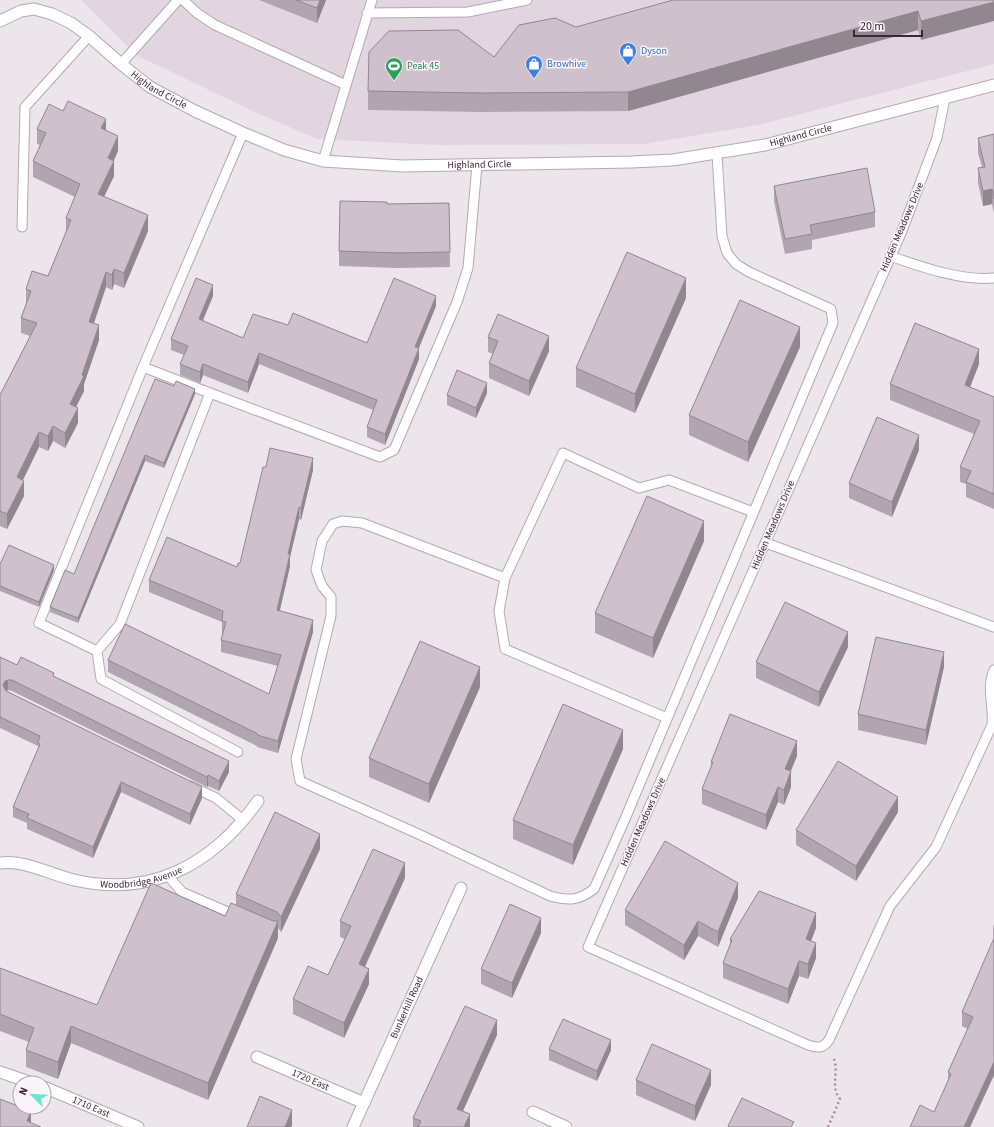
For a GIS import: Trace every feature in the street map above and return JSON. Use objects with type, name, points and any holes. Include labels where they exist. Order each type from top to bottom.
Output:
[{"type":"street","name":"Highland Circle","points":[[5,18],[21,11],[34,9],[52,14],[71,23],[89,36],[150,87],[195,111],[242,133],[284,150],[323,161],[403,166],[673,160],[716,154],[780,141],[994,85]]},
{"type":"street","name":"Woodbridge Avenue","points":[[0,863],[26,864],[57,876],[94,883],[130,883],[149,881],[168,876],[210,853],[234,832],[258,801]]},
{"type":"street","name":"Bunkerhill Road","points":[[354,1127],[461,888]]},
{"type":"street","name":"1720 East","points":[[257,1057],[364,1103]]},
{"type":"street","points":[[0,1072],[12,1076]]},
{"type":"street","name":"1710 East","points":[[52,1090],[138,1127]]},
{"type":"street","points":[[533,1112],[566,1127]]},
{"type":"lane","points":[[121,64],[178,0]]},
{"type":"lane","points":[[183,0],[197,13],[216,25],[346,85]]},
{"type":"lane","points":[[323,161],[372,0]]},
{"type":"lane","points":[[367,13],[468,12],[527,0]]},
{"type":"lane","points":[[22,227],[25,107],[89,36]]},
{"type":"lane","name":"Hidden Meadows Drive","points":[[825,1044],[819,1048],[808,1045],[588,947],[902,231],[937,138],[946,98]]},
{"type":"lane","points":[[97,651],[39,623],[143,367],[242,133]]},
{"type":"lane","points":[[505,578],[362,523],[342,521],[333,524],[322,541],[316,570],[322,586],[331,597],[331,616],[296,759],[300,781],[414,832],[550,896],[564,900],[575,899],[584,896],[594,889],[608,859],[832,323],[831,309],[749,272],[736,264],[727,253],[722,236],[716,154]]},
{"type":"lane","points":[[143,367],[380,457],[394,450],[457,302],[468,268],[477,165]]},
{"type":"lane","points":[[890,256],[920,266],[965,277],[982,279],[994,278]]},
{"type":"lane","points":[[97,651],[124,626],[210,393]]},
{"type":"lane","points":[[667,718],[505,649],[499,611],[505,578],[563,453],[639,488],[669,480],[753,512]]},
{"type":"lane","points":[[766,543],[994,627]]},
{"type":"lane","points":[[97,651],[100,679],[238,752]]},
{"type":"lane","points":[[825,1044],[829,1040],[890,906],[936,847],[992,725],[993,718],[990,682],[994,670]]},
{"type":"lane","points":[[180,780],[216,798],[243,820]]},
{"type":"lane","points":[[168,876],[182,892],[247,921]]},
{"type":"path","points":[[825,1044],[834,1060],[836,1067],[834,1084],[836,1095],[840,1099],[828,1127]]},
{"type":"shaded area","points":[[81,0],[994,0],[994,64],[758,125],[644,144],[438,145],[317,139],[255,112],[136,55]]},
{"type":"building","points":[[296,0],[320,0],[317,8]]},
{"type":"building","points":[[673,0],[994,0],[994,2],[921,21],[918,11],[628,92],[480,93],[368,91],[369,52],[389,31],[458,30],[494,57],[519,25],[555,18],[576,27]]},
{"type":"building","points":[[68,101],[106,119],[101,128],[118,136],[108,158],[114,161],[98,194],[148,215],[124,273],[114,269],[112,275],[106,272],[89,322],[99,325],[82,375],[84,376],[70,404],[78,408],[65,433],[53,426],[48,436],[39,432],[17,477],[24,481],[7,514],[0,511],[0,395],[37,323],[21,318],[31,291],[26,289],[32,271],[48,276],[71,220],[66,218],[80,184],[33,161],[46,133],[37,129],[49,104],[63,111]]},
{"type":"building","points":[[994,134],[994,199],[992,189],[983,191],[978,168],[985,167],[978,138]]},
{"type":"building","points":[[867,168],[875,212],[810,225],[812,234],[785,239],[774,186]]},
{"type":"building","points":[[340,201],[387,202],[387,204],[449,203],[450,252],[398,253],[339,251]]},
{"type":"building","points":[[627,252],[686,278],[635,394],[576,368]]},
{"type":"building","points":[[196,278],[213,285],[199,319],[243,338],[253,314],[288,325],[293,313],[367,343],[394,278],[436,296],[415,347],[419,348],[385,434],[367,427],[377,400],[259,353],[248,382],[203,364],[200,372],[180,364],[188,346],[171,339]]},
{"type":"building","points":[[740,300],[800,327],[748,442],[689,415]]},
{"type":"building","points":[[498,314],[549,336],[529,381],[489,363],[498,341],[488,337]]},
{"type":"building","points":[[915,323],[979,349],[965,385],[994,397],[994,494],[966,482],[971,471],[960,467],[980,421],[890,384]]},
{"type":"building","points":[[457,370],[487,383],[476,408],[447,395]]},
{"type":"building","points":[[155,379],[174,386],[176,381],[195,389],[164,463],[145,455],[78,618],[50,607],[65,570],[74,574]]},
{"type":"building","points":[[877,417],[919,435],[892,502],[849,483]]},
{"type":"building","points":[[270,448],[313,458],[301,508],[299,507],[277,610],[313,620],[278,741],[257,735],[258,734],[108,660],[125,624],[269,694],[281,655],[221,640],[226,622],[222,621],[223,611],[149,580],[167,537],[237,567],[238,563],[240,563],[263,467],[266,467]]},
{"type":"building","points":[[647,496],[704,521],[653,638],[595,613]]},
{"type":"building","points":[[9,545],[54,565],[39,602],[0,586],[0,564]]},
{"type":"building","points":[[785,602],[848,632],[819,692],[756,662]]},
{"type":"building","points":[[876,637],[944,652],[926,730],[858,714]]},
{"type":"building","points":[[420,641],[480,667],[429,784],[369,758]]},
{"type":"building","points":[[0,657],[17,665],[21,657],[54,673],[53,676],[229,761],[219,781],[208,775],[207,777],[12,680],[8,680],[5,681],[3,685],[6,691],[202,787],[190,814],[121,782],[93,847],[27,818],[29,814],[13,807],[40,744],[38,743],[40,736],[0,717]]},
{"type":"building","points":[[563,704],[623,730],[573,845],[513,820]]},
{"type":"building","points":[[730,714],[797,741],[785,769],[791,771],[784,790],[778,787],[766,815],[702,789]]},
{"type":"building","points":[[838,761],[898,797],[856,866],[796,830]]},
{"type":"building","points":[[275,812],[320,834],[281,917],[277,912],[236,894]]},
{"type":"building","points":[[665,841],[738,883],[718,932],[698,921],[684,945],[625,910]]},
{"type":"building","points":[[373,849],[405,863],[359,964],[369,969],[344,1023],[293,999],[308,966],[328,975],[351,926],[340,921]]},
{"type":"building","points":[[151,883],[225,916],[231,903],[273,921],[278,921],[208,1083],[71,1026],[58,1062],[26,1050],[34,1028],[0,1014],[0,968],[97,1005]]},
{"type":"building","points":[[759,891],[816,913],[806,939],[816,943],[808,964],[799,961],[788,989],[723,963],[732,940],[730,939]]},
{"type":"building","points":[[510,904],[541,918],[512,983],[481,969]]},
{"type":"building","points":[[994,938],[994,1062],[964,1127],[910,1127],[920,1105],[934,1112],[951,1074],[948,1072],[973,1017],[962,1012]]},
{"type":"building","points":[[465,1006],[497,1020],[457,1109],[470,1114],[464,1127],[418,1127],[421,1121],[413,1118]]},
{"type":"building","points":[[563,1019],[611,1040],[597,1071],[549,1049]]},
{"type":"building","points":[[652,1044],[711,1070],[695,1106],[636,1080]]},
{"type":"building","points":[[260,1096],[292,1110],[285,1127],[247,1127]]},
{"type":"building","points":[[742,1098],[794,1122],[791,1127],[730,1127],[728,1126]]},
{"type":"building","points":[[0,1099],[12,1104],[12,1115],[29,1115],[27,1121],[41,1127],[0,1127]]},
{"type":"place","name":"Dyson","points":[[628,66]]},
{"type":"place","name":"Browhive","points":[[534,79]]},
{"type":"place","name":"Peak 45","points":[[394,81]]}]
